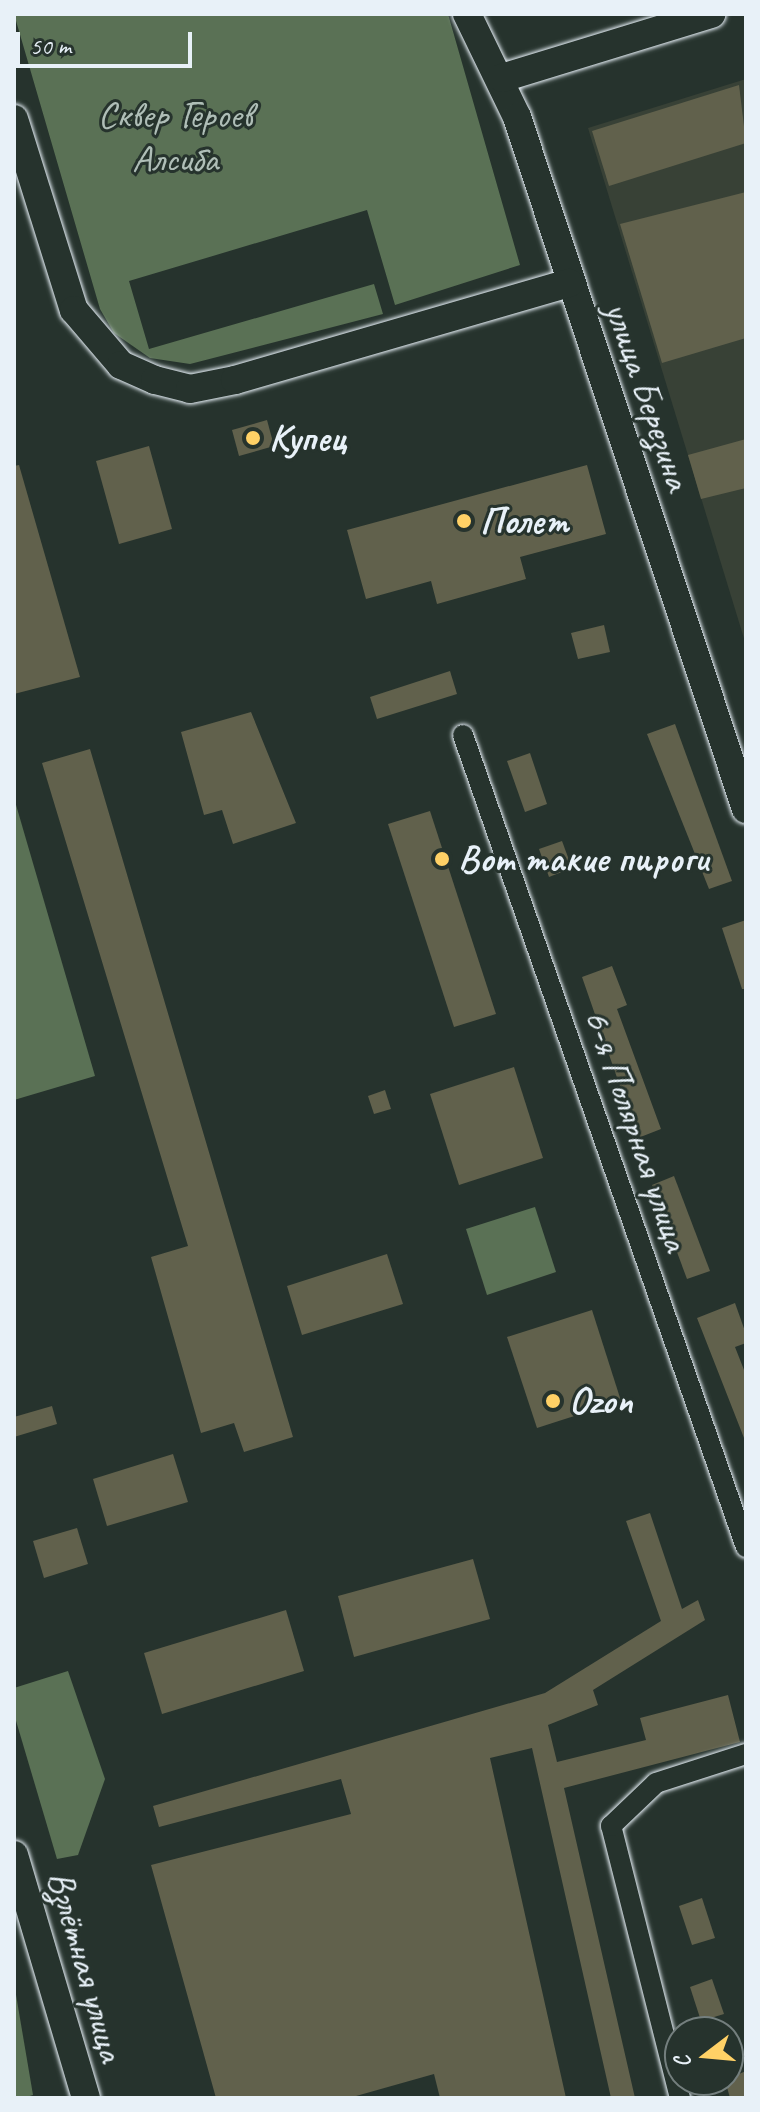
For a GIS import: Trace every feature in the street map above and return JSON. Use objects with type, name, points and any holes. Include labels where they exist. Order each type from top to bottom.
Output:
[{"type":"street","name":"улица Березина","points":[[467,14],[502,78],[746,809]]},
{"type":"street","points":[[502,78],[711,14]]},
{"type":"street","points":[[14,119],[74,310],[121,365],[190,389],[455,321],[569,283]]},
{"type":"street","name":"6-я Полярная улица","points":[[463,735],[746,1547]]},
{"type":"street","points":[[680,2098],[611,1826],[656,1783],[746,1754]]},
{"type":"street","name":"Взлётная улица","points":[[14,1855],[86,2098]]},
{"type":"shaded area","points":[[746,79],[746,645],[588,128]]},
{"type":"green space","name":"Сквер Героев Алсиба","points":[[14,14],[448,14],[520,265],[395,305],[367,210],[129,281],[149,349],[374,284],[383,314],[190,364],[150,358],[114,333],[100,309]]},
{"type":"green space","points":[[14,798],[95,1076],[14,1100]]},
{"type":"green space","points":[[535,1207],[556,1272],[487,1295],[466,1229]]},
{"type":"green space","points":[[68,1671],[105,1779],[78,1855],[57,1859],[14,1714],[14,1688]]},
{"type":"green space","points":[[14,1983],[33,2095],[23,2098],[14,2098]]},
{"type":"building","points":[[739,85],[746,143],[609,186],[592,131]]},
{"type":"building","points":[[746,192],[746,338],[662,363],[620,224]]},
{"type":"building","name":"Купец","points":[[267,420],[274,446],[239,456],[232,430]]},
{"type":"building","points":[[746,439],[746,488],[701,499],[688,455]]},
{"type":"building","points":[[149,446],[172,529],[119,544],[96,461]]},
{"type":"building","points":[[19,465],[80,677],[14,694],[14,466]]},
{"type":"building","points":[[587,465],[606,534],[520,557],[526,579],[437,604],[431,581],[366,599],[347,530]]},
{"type":"building","points":[[604,625],[610,652],[578,659],[571,633]]},
{"type":"building","points":[[450,671],[457,694],[377,719],[370,697]]},
{"type":"building","points":[[251,712],[296,823],[233,844],[222,810],[204,815],[181,732]]},
{"type":"building","points":[[675,724],[732,881],[709,889],[647,734]]},
{"type":"building","points":[[90,749],[293,1437],[244,1452],[234,1423],[201,1433],[151,1257],[188,1246],[42,763]]},
{"type":"building","points":[[530,753],[547,804],[525,812],[507,761]]},
{"type":"building","points":[[430,811],[496,1014],[454,1027],[388,824]]},
{"type":"building","points":[[562,841],[572,868],[549,877],[539,849]]},
{"type":"building","points":[[746,920],[746,989],[742,989],[722,928]]},
{"type":"building","points":[[612,966],[627,1005],[617,1009],[661,1129],[638,1138],[582,977]]},
{"type":"building","points":[[514,1067],[543,1158],[459,1185],[430,1094]]},
{"type":"building","points":[[385,1090],[391,1109],[374,1114],[368,1096]]},
{"type":"building","points":[[674,1176],[710,1271],[687,1279],[652,1185]]},
{"type":"building","points":[[387,1254],[403,1304],[302,1335],[287,1286]]},
{"type":"building","points":[[735,1303],[746,1334],[746,1343],[735,1347],[746,1375],[744,1438],[697,1318]]},
{"type":"building","points":[[592,1310],[621,1401],[537,1428],[507,1337]]},
{"type":"building","points":[[52,1406],[57,1424],[14,1437],[14,1417]]},
{"type":"building","points":[[173,1454],[188,1502],[107,1526],[93,1479]]},
{"type":"building","points":[[650,1513],[682,1609],[698,1600],[705,1620],[593,1690],[598,1705],[548,1725],[557,1762],[646,1740],[640,1718],[728,1695],[740,1742],[564,1788],[635,2098],[611,2098],[532,1748],[490,1758],[566,2098],[440,2098],[434,2074],[349,2098],[216,2098],[151,1865],[351,1814],[341,1779],[159,1827],[153,1806],[545,1693],[661,1621],[626,1521]]},
{"type":"building","points":[[77,1528],[88,1564],[44,1578],[33,1541]]},
{"type":"building","points":[[473,1559],[490,1619],[354,1657],[338,1596]]},
{"type":"building","points":[[286,1610],[304,1671],[162,1714],[144,1653]]},
{"type":"building","points":[[702,1898],[715,1938],[692,1945],[679,1906]]},
{"type":"building","points":[[712,1979],[724,2014],[699,2016],[690,1987]]},
{"type":"building","points":[[744,2072],[746,2098],[730,2098],[744,2096]]},
{"type":"place","name":"Купец","points":[[253,438]]},
{"type":"place","name":"Полет","points":[[464,521]]},
{"type":"place","name":"Вот такие пироги","points":[[442,859]]},
{"type":"place","name":"Ozon","points":[[553,1401]]}]
